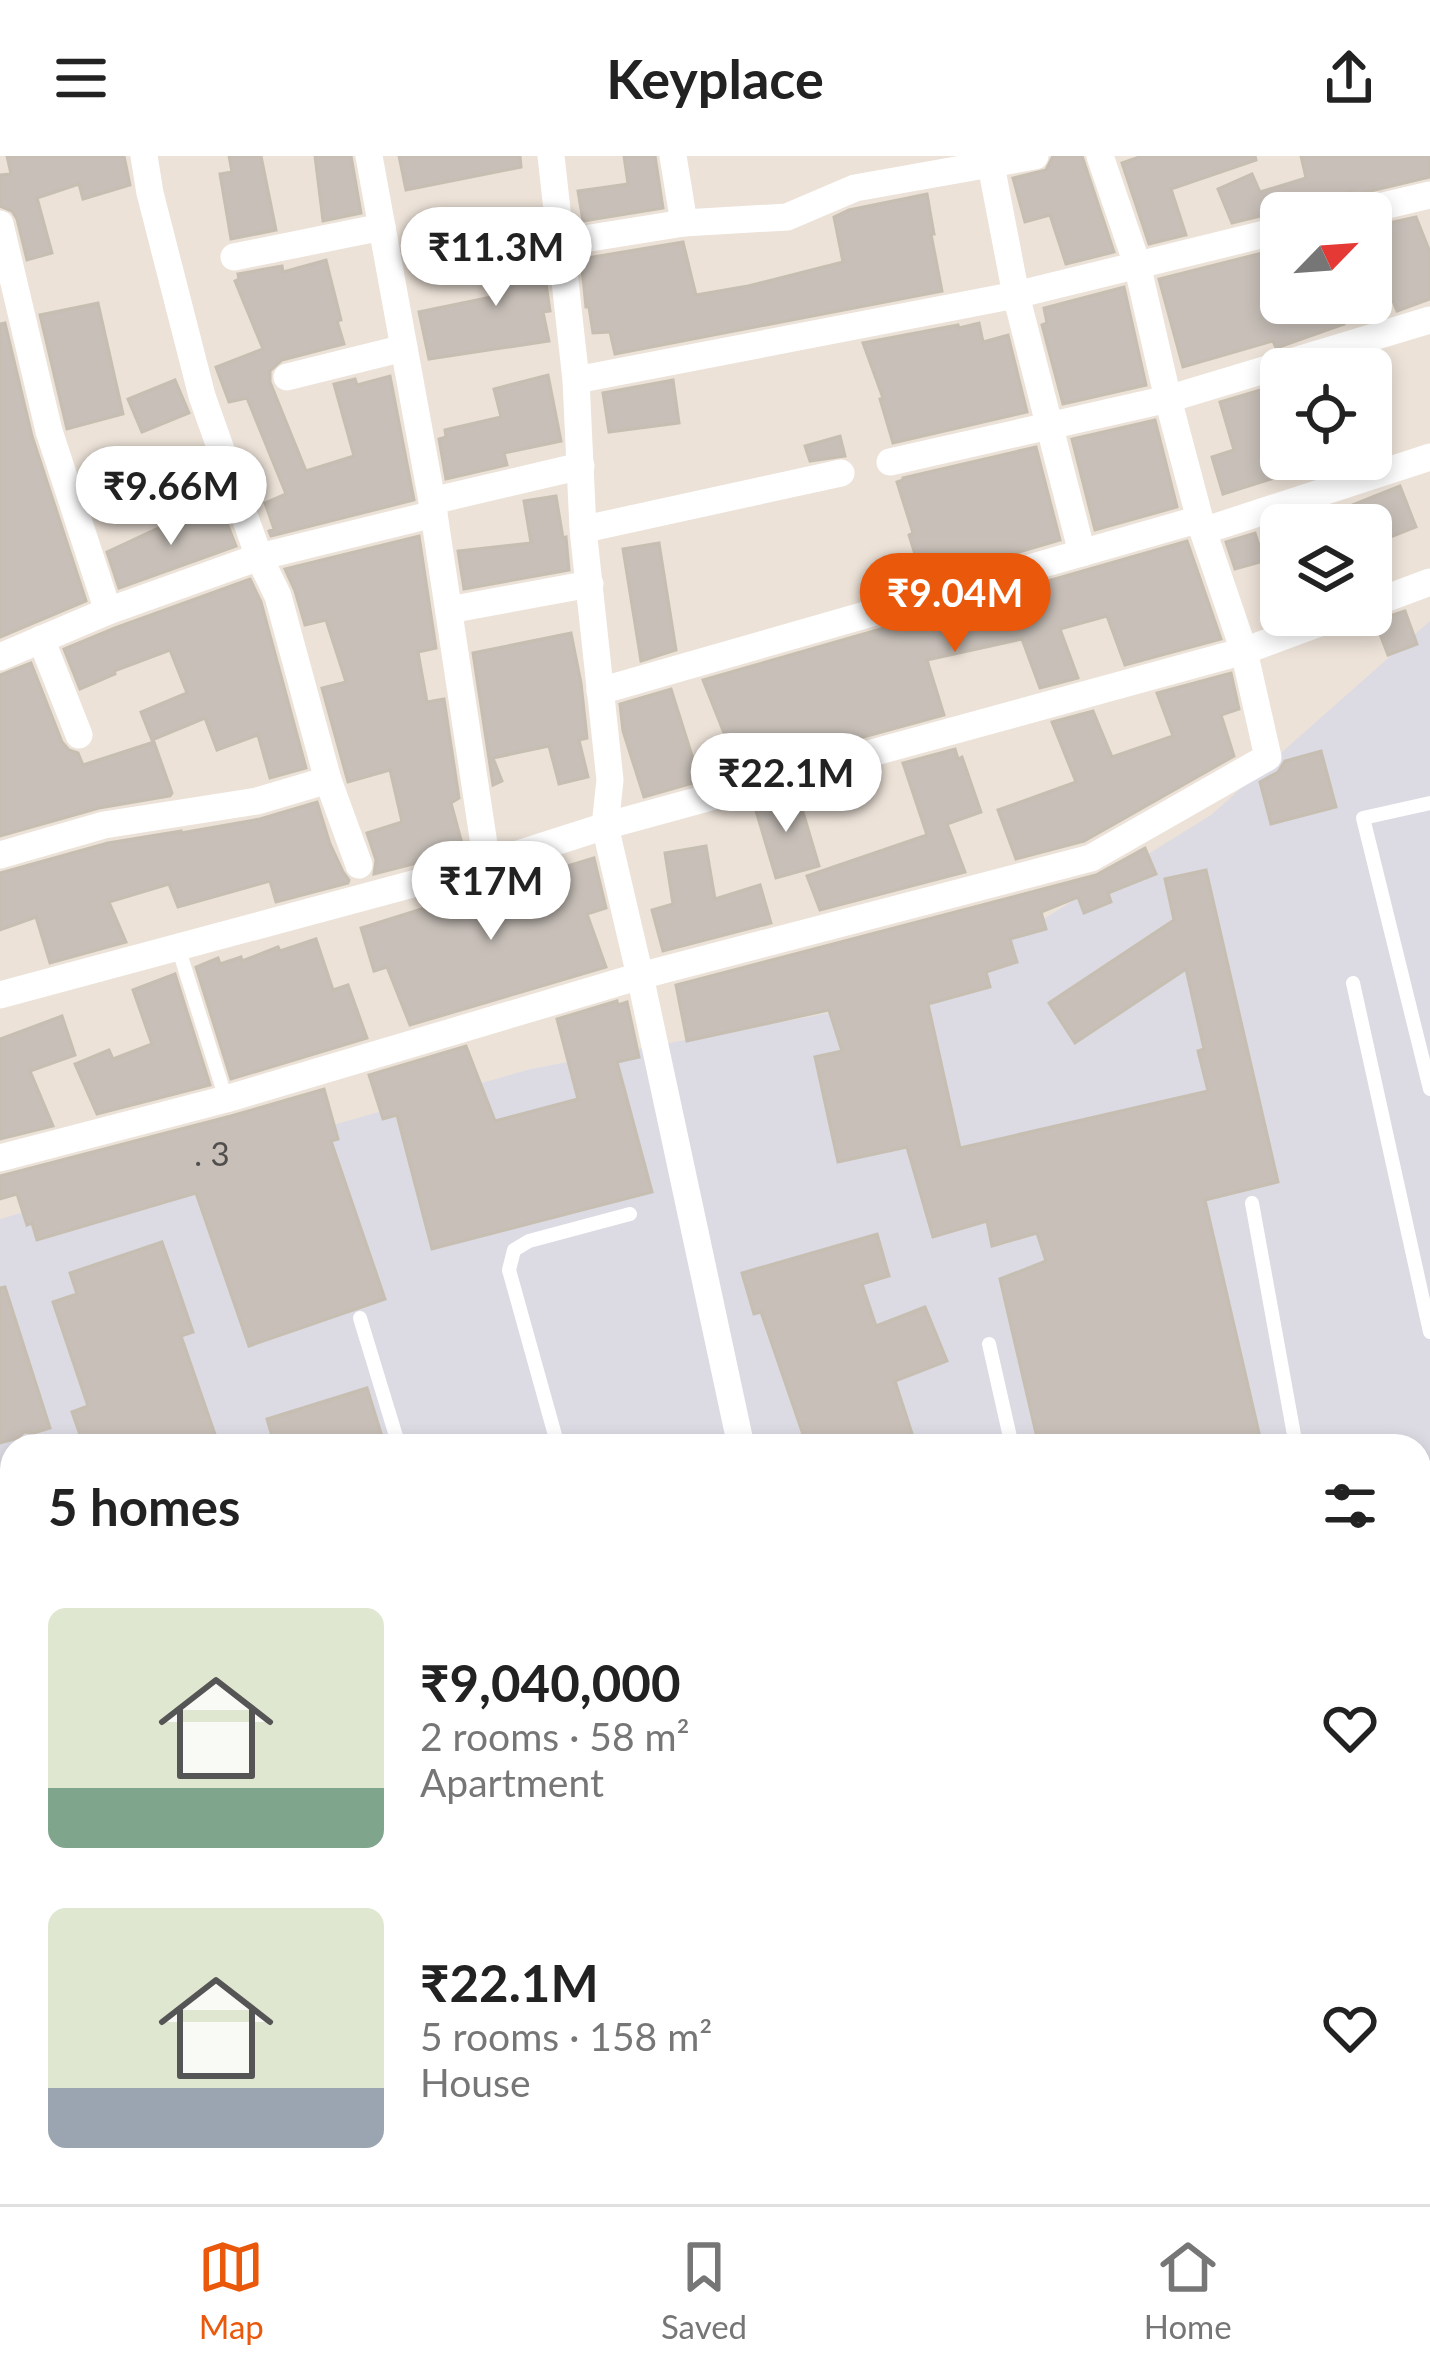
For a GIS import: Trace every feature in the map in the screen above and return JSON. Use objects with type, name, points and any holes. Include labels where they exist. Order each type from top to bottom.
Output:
[{"type":"street","points":[[144,156],[202,396],[259,557],[278,596],[328,780],[359,865]]},
{"type":"street","points":[[369,156],[433,507],[487,864]]},
{"type":"street","points":[[551,156],[576,380],[584,529],[610,780],[604,826],[738,1434]]},
{"type":"street","points":[[673,156],[685,223]]},
{"type":"street","points":[[559,243],[685,223],[787,217],[855,188],[1035,156]]},
{"type":"street","points":[[0,1158],[226,1099],[640,976],[1091,858],[1268,757],[1244,651],[1202,525],[1168,399],[1137,264],[1100,156]]},
{"type":"street","points":[[991,165],[1016,295],[1082,553]]},
{"type":"street","points":[[1392,204],[1430,195]]},
{"type":"street","points":[[0,224],[49,431],[108,611]]},
{"type":"street","points":[[234,257],[382,227]]},
{"type":"street","points":[[576,380],[1016,295],[1260,235]]},
{"type":"street","points":[[890,462],[1168,399],[1430,320]]},
{"type":"street","points":[[287,376],[404,348]]},
{"type":"street","points":[[600,691],[1430,458]]},
{"type":"street","points":[[0,657],[108,611],[259,557],[581,466]]},
{"type":"street","points":[[584,529],[841,473]]},
{"type":"street","points":[[1392,596],[1430,582]]},
{"type":"street","points":[[449,610],[590,584]]},
{"type":"street","points":[[0,995],[487,864],[604,826],[1284,636]]},
{"type":"street","points":[[41,639],[79,735]]},
{"type":"street","points":[[0,855],[104,825],[241,804],[328,780]]},
{"type":"lane","points":[[1430,802],[1363,818],[1430,1089]]},
{"type":"lane","points":[[178,947],[226,1099]]},
{"type":"lane","points":[[1353,983],[1430,1332]]},
{"type":"lane","points":[[1252,1202],[1293,1434]]},
{"type":"lane","points":[[555,1434],[508,1270],[514,1250],[529,1240],[630,1214]]},
{"type":"lane","points":[[360,1318],[395,1434]]},
{"type":"lane","points":[[989,1344],[1009,1434]]},
{"type":"shaded area","points":[[1430,621],[1430,1434],[0,1434],[0,1219],[531,1069],[920,996],[1211,815]]},
{"type":"building","points":[[7,156],[124,156],[130,185],[83,199],[79,184],[37,198],[52,253],[27,260],[17,219],[0,206],[0,175],[11,174]]},
{"type":"building","points":[[229,156],[261,156],[276,230],[231,239],[220,174],[232,172]]},
{"type":"building","points":[[315,156],[351,156],[361,213],[323,221]]},
{"type":"building","points":[[399,156],[520,156],[521,167],[406,190]]},
{"type":"building","points":[[624,156],[655,156],[663,208],[583,221],[578,191],[628,184]]},
{"type":"building","points":[[1053,156],[1082,156],[1114,252],[1066,264],[1050,215],[1025,222],[1013,178],[1046,170]]},
{"type":"building","points":[[1142,156],[1255,156],[1256,160],[1171,189],[1186,235],[1149,244],[1122,163]]},
{"type":"building","points":[[1301,156],[1430,156],[1430,177],[1367,192],[1260,192],[1306,178]]},
{"type":"building","points":[[1252,174],[1260,192],[1260,216],[1232,223],[1218,189]]},
{"type":"building","points":[[927,194],[942,291],[615,354],[610,332],[593,333],[581,259],[683,242],[696,295],[748,286],[843,262],[834,217]]},
{"type":"building","points":[[1416,217],[1430,252],[1430,299],[1397,311],[1392,301],[1392,222]]},
{"type":"building","points":[[539,236],[550,311],[543,312],[549,341],[429,359],[419,312],[506,294],[496,245]]},
{"type":"building","points":[[1260,254],[1260,324],[1344,324],[1276,348],[1273,341],[1183,367],[1159,279]]},
{"type":"building","points":[[326,260],[344,344],[282,360],[270,371],[270,382],[306,471],[354,456],[334,384],[355,379],[357,385],[390,376],[414,500],[271,536],[269,531],[274,529],[265,503],[286,494],[247,398],[229,402],[216,367],[263,349],[235,281],[238,274],[282,266],[283,272]]},
{"type":"building","points":[[1124,287],[1146,385],[1063,404],[1042,325],[1047,323],[1044,308]]},
{"type":"building","points":[[98,303],[123,414],[67,429],[40,315]]},
{"type":"building","points":[[5,323],[32,436],[86,601],[0,637],[0,324]]},
{"type":"building","points":[[979,323],[983,342],[1008,335],[1027,412],[893,443],[863,343]]},
{"type":"building","points":[[548,375],[561,441],[504,453],[507,465],[446,479],[439,439],[446,437],[445,430],[501,417],[494,389]]},
{"type":"building","points":[[175,380],[189,413],[142,432],[128,399]]},
{"type":"building","points":[[673,380],[679,423],[609,432],[603,393]]},
{"type":"building","points":[[1260,390],[1260,480],[1268,480],[1223,494],[1212,457],[1234,450],[1220,402]]},
{"type":"building","points":[[1155,420],[1177,507],[1095,530],[1072,439]]},
{"type":"building","points":[[840,436],[845,456],[810,461],[805,446]]},
{"type":"building","points":[[1036,447],[1060,540],[923,580],[897,482]]},
{"type":"building","points":[[1400,486],[1416,527],[1392,536],[1392,504],[1355,504]]},
{"type":"building","points":[[556,496],[569,570],[464,589],[458,551],[531,543],[524,501]]},
{"type":"building","points":[[221,508],[236,546],[119,588],[107,552],[167,524],[169,530]]},
{"type":"building","points":[[1255,533],[1260,562],[1235,569],[1226,542]]},
{"type":"building","points":[[419,536],[436,648],[418,652],[427,702],[444,699],[459,798],[451,803],[464,851],[374,874],[376,860],[367,833],[402,822],[390,770],[348,782],[322,688],[346,682],[326,620],[305,625],[285,569]]},
{"type":"building","points":[[1187,541],[1221,639],[1125,665],[1107,616],[1060,629],[1078,678],[1040,688],[1022,639],[927,660],[944,715],[739,771],[703,680]]},
{"type":"building","points":[[659,543],[676,650],[641,661],[623,549]]},
{"type":"building","points":[[250,579],[261,602],[306,768],[270,778],[258,735],[217,750],[205,718],[152,740],[141,712],[187,693],[170,650],[80,689],[64,649]]},
{"type":"building","points":[[1405,611],[1417,644],[1388,655],[1381,636],[1392,636],[1392,615]]},
{"type":"building","points":[[571,633],[587,738],[579,740],[588,777],[559,784],[549,746],[493,758],[502,781],[493,785],[473,653]]},
{"type":"building","points":[[31,663],[62,742],[78,753],[83,765],[154,742],[170,796],[99,808],[0,836],[0,675]]},
{"type":"building","points":[[1231,673],[1239,709],[1221,715],[1234,756],[1084,841],[1016,859],[998,810],[1076,782],[1052,722],[1093,711],[1112,757],[1173,736],[1157,693]]},
{"type":"building","points":[[671,689],[700,781],[644,797],[623,731],[620,704]]},
{"type":"building","points":[[955,749],[981,812],[947,824],[965,872],[820,910],[807,876],[927,835],[903,763]]},
{"type":"building","points":[[1321,751],[1336,807],[1271,824],[1260,782],[1278,772],[1285,761]]},
{"type":"building","points":[[797,792],[819,866],[776,878],[754,804]]},
{"type":"building","points":[[317,802],[348,883],[276,902],[270,881],[178,907],[169,884],[109,902],[126,942],[50,963],[36,917],[0,930],[0,873],[108,843],[260,819]]},
{"type":"building","points":[[706,846],[715,899],[760,885],[771,923],[663,951],[652,910],[673,904],[665,853]]},
{"type":"building","points":[[1145,848],[1156,874],[1108,893],[1111,902],[1084,913],[1078,897],[1041,912],[1046,929],[1010,939],[1017,962],[986,972],[990,987],[928,1004],[960,1148],[1208,1091],[1186,969],[1075,1043],[1049,1003],[1174,920],[1165,879],[1206,870],[1278,1182],[1205,1200],[1259,1434],[1036,1434],[1000,1279],[1046,1261],[1037,1233],[992,1246],[987,1221],[933,1237],[907,1147],[838,1162],[815,1057],[842,1051],[829,1010],[687,1041],[676,985],[1096,875]]},
{"type":"building","points":[[594,858],[606,908],[587,914],[606,967],[410,1025],[387,967],[374,971],[361,928]]},
{"type":"building","points":[[316,939],[333,990],[348,985],[367,1038],[231,1079],[196,967],[218,958],[220,964],[241,957],[242,961]]},
{"type":"building","points":[[175,974],[210,1085],[97,1114],[75,1064],[109,1050],[113,1059],[152,1044],[133,990]]},
{"type":"building","points":[[617,1001],[618,1005],[627,1002],[639,1057],[617,1062],[652,1192],[432,1249],[397,1115],[383,1119],[369,1075],[466,1046],[495,1121],[578,1099],[557,1019]]},
{"type":"building","points":[[62,1016],[75,1055],[30,1071],[53,1126],[0,1139],[0,1039]]},
{"type":"building","points":[[324,1089],[338,1139],[331,1141],[385,1299],[249,1346],[196,1193],[37,1240],[17,1194],[0,1199],[0,1176]]},
{"type":"building","points":[[877,1234],[889,1276],[862,1284],[876,1326],[925,1307],[947,1361],[895,1381],[912,1434],[803,1434],[761,1312],[754,1314],[742,1273]]},
{"type":"building","points":[[162,1242],[193,1332],[181,1336],[215,1434],[80,1434],[72,1412],[88,1406],[53,1302],[77,1294],[70,1273]]},
{"type":"building","points":[[5,1287],[50,1428],[34,1433],[0,1434],[0,1288]]},
{"type":"building","points":[[367,1388],[381,1434],[271,1434],[267,1419]]}]
